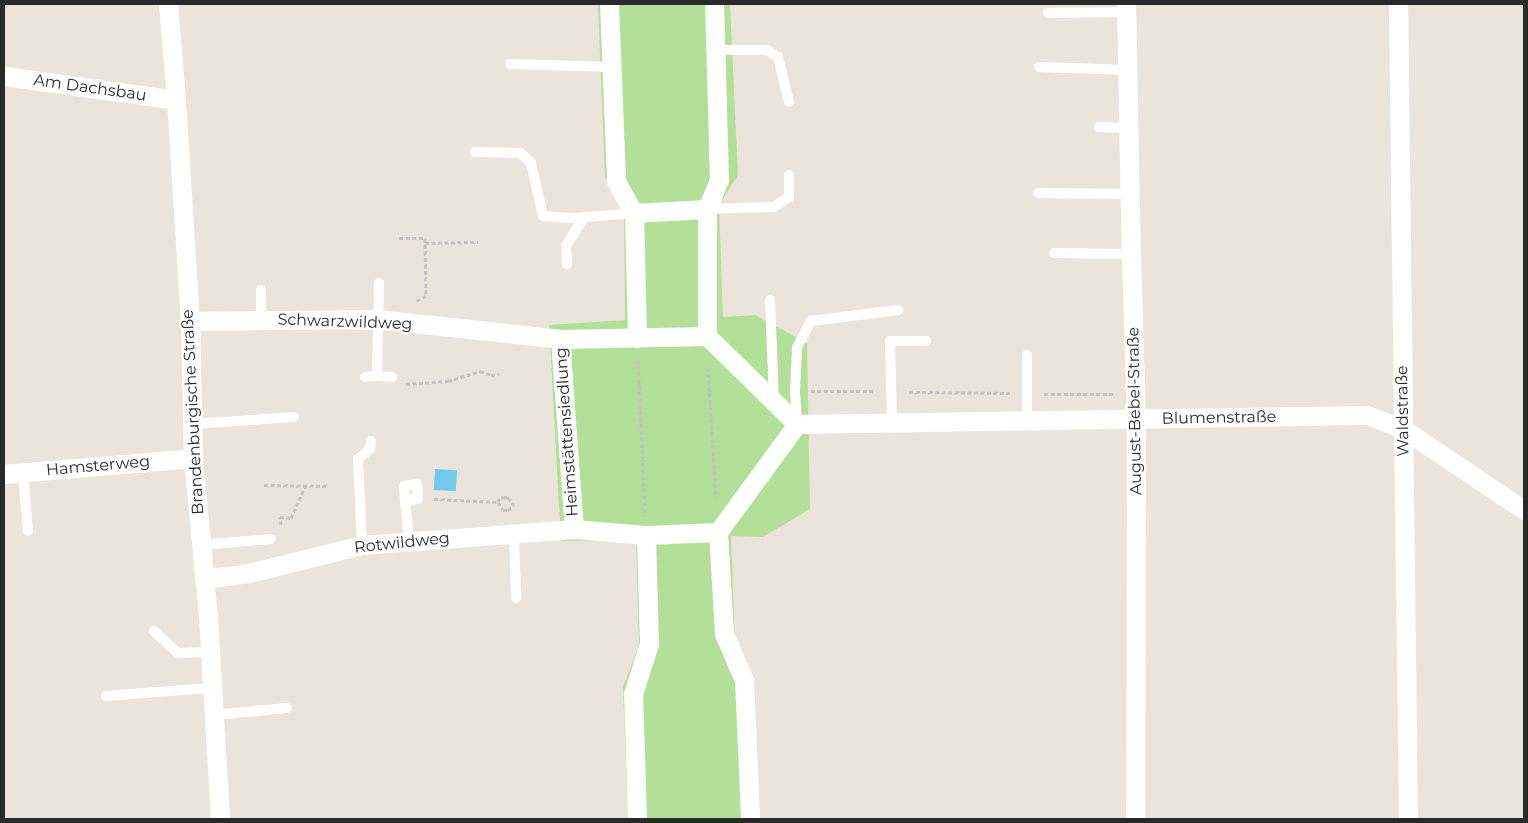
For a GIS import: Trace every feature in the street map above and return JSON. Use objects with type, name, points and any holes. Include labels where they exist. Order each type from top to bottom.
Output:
[{"type":"street","name":"Brandenburgische Straße","points":[[168,4],[190,322],[194,424],[193,458],[204,579],[220,819]]},
{"type":"street","points":[[609,4],[616,181],[634,213],[637,338]]},
{"type":"street","points":[[714,4],[719,180],[707,209],[707,336],[797,424],[718,532],[724,634],[744,680],[750,819]]},
{"type":"street","name":"Waldstraße","points":[[1398,4],[1408,819]]},
{"type":"street","name":"August-Bebel-Straße","points":[[1126,8],[1136,394],[1135,819]]},
{"type":"street","name":"Am Dachsbau","points":[[4,76],[176,100]]},
{"type":"street","points":[[634,213],[707,209]]},
{"type":"street","name":"Schwarzwildweg","points":[[190,322],[377,319],[560,339]]},
{"type":"street","name":"Heimstättensiedlung","points":[[707,336],[560,339],[574,529],[646,535],[718,532]]},
{"type":"street","name":"Blumenstraße","points":[[797,424],[1367,416],[1403,429],[1524,510]]},
{"type":"street","name":"Hamsterweg","points":[[4,474],[193,458]]},
{"type":"street","name":"Rotwildweg","points":[[204,579],[248,573],[362,545],[574,529]]},
{"type":"street","points":[[637,819],[633,694],[650,644],[646,535]]},
{"type":"lane","points":[[1048,13],[1126,8]]},
{"type":"lane","points":[[715,50],[767,50],[778,57],[789,102]]},
{"type":"lane","points":[[510,64],[612,67]]},
{"type":"lane","points":[[1039,67],[1128,70]]},
{"type":"lane","points":[[1099,127],[1130,128]]},
{"type":"lane","points":[[475,152],[520,153],[531,163],[543,216],[584,217],[634,213]]},
{"type":"lane","points":[[707,209],[774,207],[789,197],[789,176]]},
{"type":"lane","points":[[1038,193],[1130,194]]},
{"type":"lane","points":[[567,264],[566,246],[584,217]]},
{"type":"lane","points":[[1054,253],[1131,254]]},
{"type":"lane","points":[[377,376],[379,283]]},
{"type":"lane","points":[[261,290],[261,320]]},
{"type":"lane","points":[[770,300],[774,402]]},
{"type":"lane","points":[[797,424],[795,391],[797,348],[811,321],[898,310]]},
{"type":"lane","points":[[892,423],[893,391],[890,341],[926,341]]},
{"type":"lane","points":[[1027,355],[1027,420]]},
{"type":"lane","points":[[365,377],[392,377]]},
{"type":"lane","points":[[194,424],[294,417]]},
{"type":"lane","points":[[362,545],[358,459],[370,449],[371,442]]},
{"type":"lane","points":[[24,473],[28,531]]},
{"type":"lane","points":[[405,500],[418,499],[417,484],[404,486],[405,500],[410,541]]},
{"type":"lane","points":[[514,534],[516,598]]},
{"type":"lane","points":[[200,545],[271,539]]},
{"type":"lane","points":[[154,630],[178,653],[209,652]]},
{"type":"lane","points":[[106,696],[210,688]]},
{"type":"lane","points":[[212,715],[287,708]]},
{"type":"path","points":[[379,298],[415,302],[426,296],[425,238],[399,238]]},
{"type":"path","points":[[425,243],[478,242]]},
{"type":"path","points":[[707,336],[718,532]]},
{"type":"path","points":[[637,338],[646,535]]},
{"type":"path","points":[[392,377],[400,385],[448,382],[480,371],[499,374]]},
{"type":"path","points":[[795,391],[1136,394]]},
{"type":"path","points":[[264,486],[328,486]]},
{"type":"path","points":[[271,539],[283,538],[280,517],[291,518],[305,486]]},
{"type":"path","points":[[418,499],[454,498],[498,502]]},
{"type":"path","points":[[499,498],[509,498],[514,506],[508,510],[503,510],[498,502],[499,498]]},
{"type":"green space","points":[[598,4],[730,4],[738,175],[719,205],[723,317],[755,315],[807,343],[810,509],[763,537],[731,536],[735,643],[759,819],[628,819],[623,687],[639,646],[636,540],[561,541],[549,325],[625,320],[624,209],[605,177]]},
{"type":"water","points":[[435,469],[457,470],[456,491],[434,490]]}]
